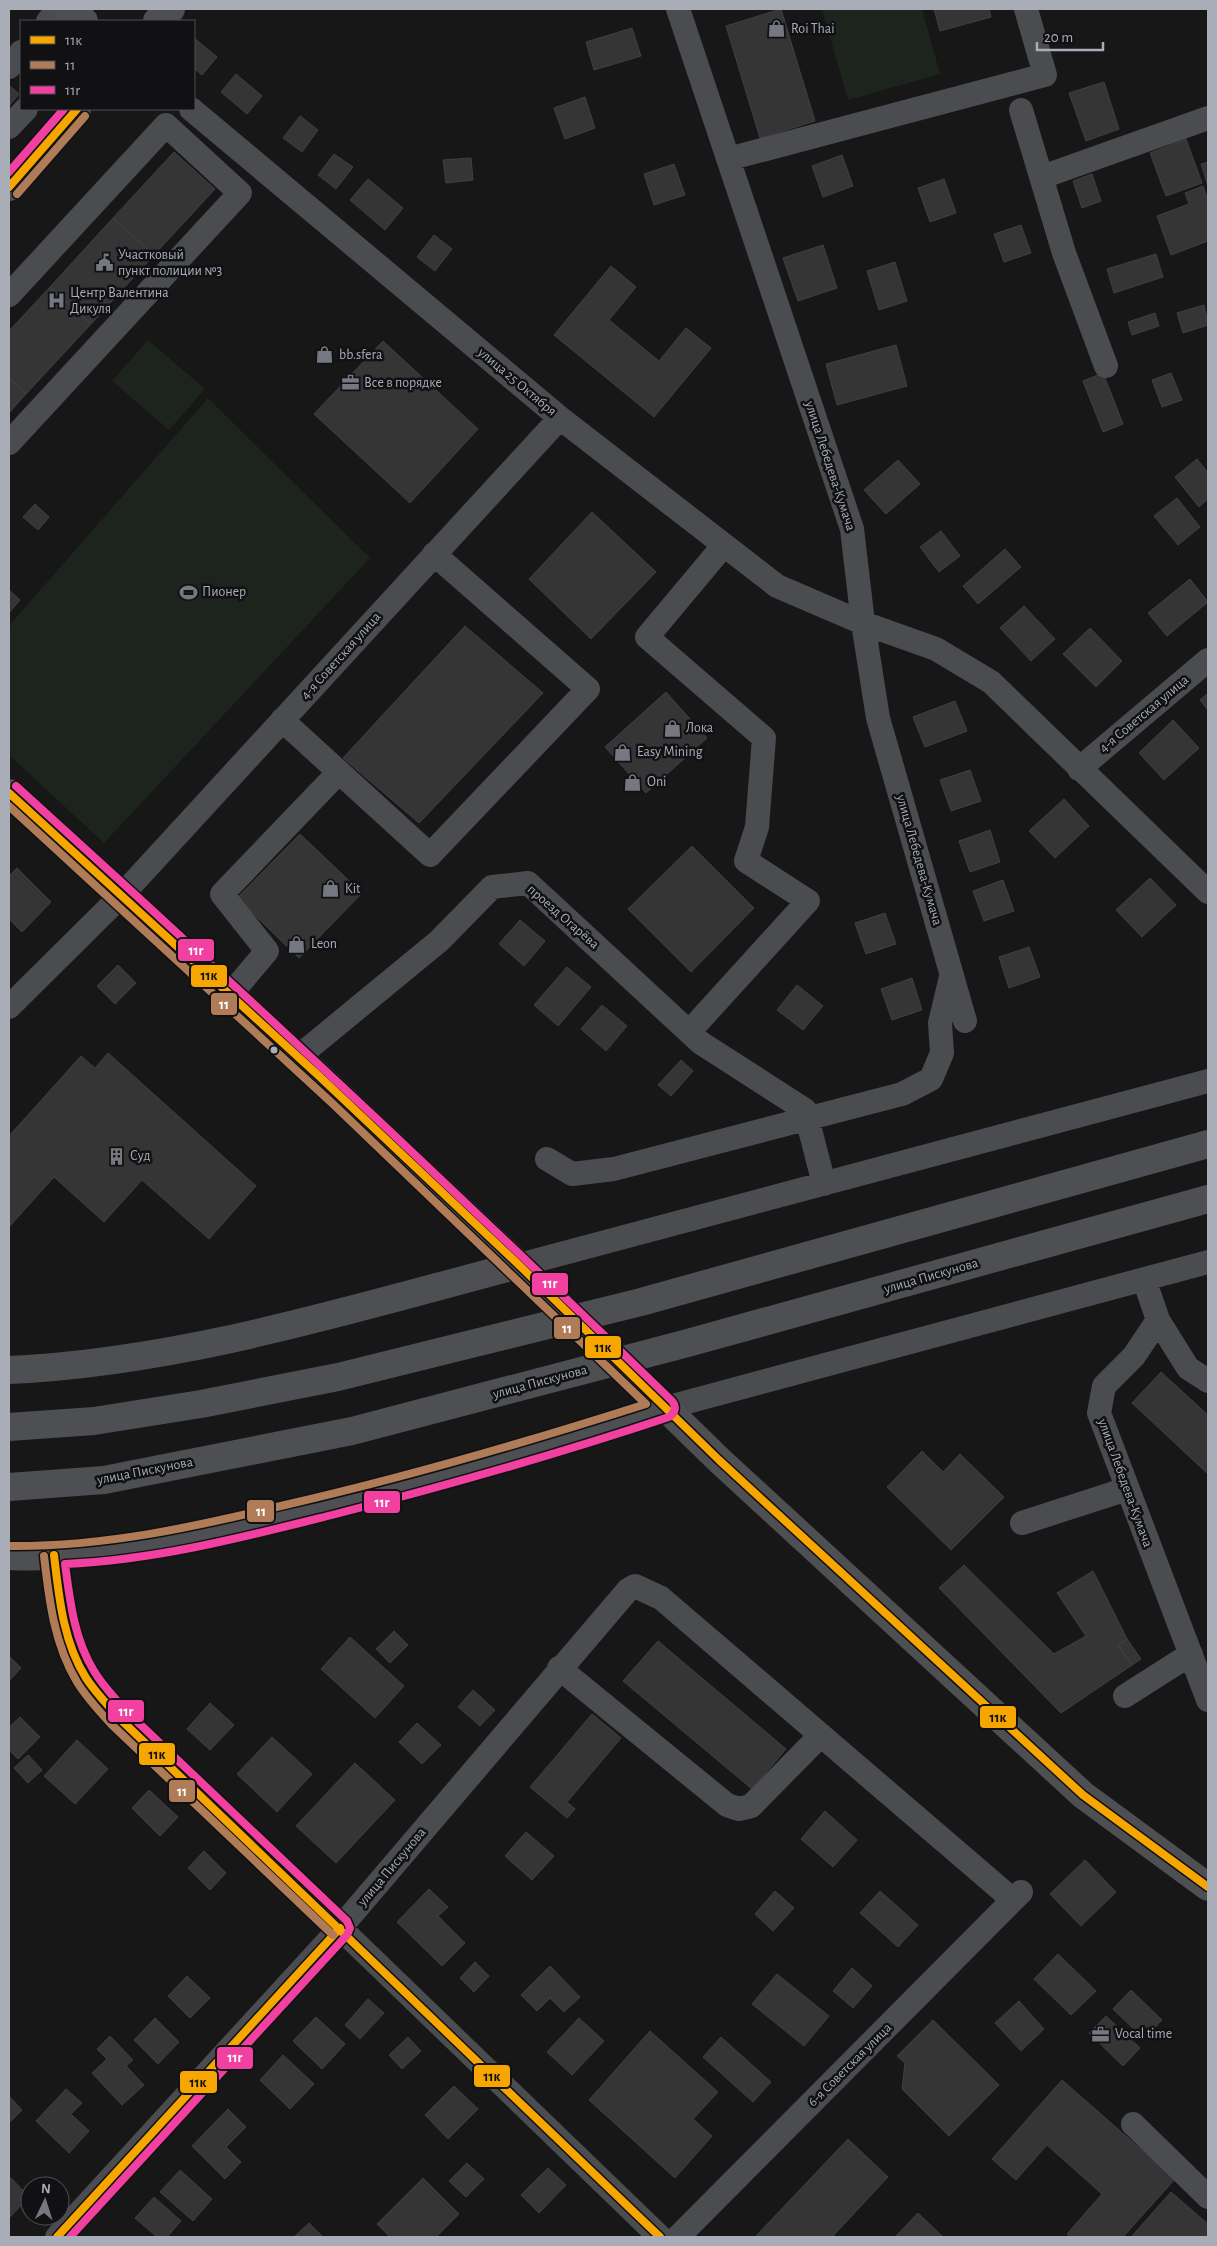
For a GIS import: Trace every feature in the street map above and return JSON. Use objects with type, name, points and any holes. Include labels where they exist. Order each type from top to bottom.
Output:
[{"type":"main road","points":[[68,9],[83,20]]},
{"type":"main road","points":[[158,20],[172,9]]},
{"type":"main road","points":[[9,186],[76,110]]},
{"type":"main road","points":[[9,792],[298,1057],[519,1265],[719,1460],[1083,1795],[1208,1887]]},
{"type":"main road","points":[[9,1427],[94,1421],[201,1404],[338,1377],[641,1302],[1208,1144]]},
{"type":"main road","name":"улица Пискунова","points":[[9,1487],[104,1480],[352,1431],[674,1347],[1208,1198]]},
{"type":"main road","points":[[9,1370],[62,1368],[183,1350],[519,1265]]},
{"type":"main road","points":[[9,1556],[83,1554],[135,1548],[284,1516],[376,1494],[593,1431],[665,1408]]},
{"type":"street","points":[[49,20],[59,9]]},
{"type":"street","name":"улица Лебедева-Кумача","points":[[678,9],[852,529],[878,718],[965,1021]]},
{"type":"street","points":[[728,159],[1045,75],[1026,9]]},
{"type":"street","points":[[20,53],[9,68],[20,79]]},
{"type":"street","points":[[9,128],[25,110]]},
{"type":"street","name":"улица 25 Октября","points":[[193,110],[560,418],[776,586],[864,623],[936,649],[990,682],[1208,892]]},
{"type":"street","points":[[1021,110],[1064,252],[1106,366]]},
{"type":"street","points":[[1042,177],[1208,118]]},
{"type":"street","points":[[9,295],[166,125],[240,193]]},
{"type":"street","points":[[9,443],[262,167]]},
{"type":"street","name":"4-я Советская улица","points":[[9,1007],[122,894],[560,418]]},
{"type":"street","points":[[689,1032],[808,901],[746,861],[757,827],[764,738],[647,638],[724,545]]},
{"type":"street","points":[[282,720],[430,855],[588,689],[434,554]]},
{"type":"street","name":"4-я Советская улица","points":[[1079,769],[1208,660]]},
{"type":"street","points":[[230,994],[268,951],[222,894],[339,772]]},
{"type":"street","name":"проезд Огарёва","points":[[298,1057],[439,940],[492,887],[528,883],[701,1043],[806,1115]]},
{"type":"street","points":[[547,1158],[572,1174],[614,1169],[806,1115],[902,1094],[931,1079],[942,1054],[940,1023],[952,973]]},
{"type":"street","points":[[519,1265],[1208,1081]]},
{"type":"street","points":[[806,1115],[824,1184]]},
{"type":"street","points":[[665,1408],[1208,1262]]},
{"type":"street","points":[[1144,1279],[1158,1320],[1188,1368],[1208,1381]]},
{"type":"street","name":"улица Лебедева-Кумача","points":[[1158,1320],[1134,1356],[1104,1386],[1099,1413],[1208,1700]]},
{"type":"street","points":[[1022,1523],[1127,1488]]},
{"type":"street","points":[[54,1555],[65,1620],[75,1656],[99,1696],[118,1717],[660,2237]]},
{"type":"street","name":"улица Пискунова","points":[[57,2237],[340,1928],[559,1668],[628,1590],[634,1586],[640,1587],[661,1598],[821,1735],[1017,1896]]},
{"type":"street","points":[[1125,1696],[1190,1654]]},
{"type":"street","points":[[559,1668],[727,1805],[739,1809],[751,1806],[821,1735]]},
{"type":"street","name":"6-я Советская улица","points":[[678,2237],[1017,1896]]},
{"type":"street","points":[[1133,2124],[1208,2197]]},
{"type":"shaded area","points":[[822,9],[922,9],[940,74],[848,100]]},
{"type":"shaded area","points":[[148,340],[205,389],[169,430],[112,381]]},
{"type":"shaded area","name":"Пионер","points":[[208,398],[370,558],[104,843],[9,755],[9,626]]},
{"type":"building","points":[[781,9],[815,121],[760,138],[726,26]]},
{"type":"building","points":[[934,9],[989,9],[991,17],[940,31]]},
{"type":"building","points":[[632,28],[641,56],[594,70],[586,42]]},
{"type":"building","points":[[195,39],[217,57],[202,75],[195,69]]},
{"type":"building","points":[[236,74],[262,96],[247,114],[221,92]]},
{"type":"building","points":[[1104,82],[1119,129],[1086,141],[1069,93]]},
{"type":"building","points":[[9,85],[19,94],[9,106]]},
{"type":"building","points":[[585,97],[595,128],[565,139],[554,108]]},
{"type":"building","points":[[300,116],[318,130],[302,152],[283,138]]},
{"type":"building","points":[[1186,139],[1202,183],[1166,196],[1150,153]]},
{"type":"building","points":[[174,152],[215,189],[154,255],[113,218]]},
{"type":"building","points":[[334,154],[353,167],[336,189],[318,175]]},
{"type":"building","points":[[842,155],[853,186],[823,197],[812,166]]},
{"type":"building","points":[[471,158],[473,180],[446,183],[443,160]]},
{"type":"building","points":[[1208,162],[1208,186],[1201,164]]},
{"type":"building","points":[[674,164],[685,195],[654,205],[644,174]]},
{"type":"building","points":[[1092,174],[1101,201],[1082,208],[1073,181]]},
{"type":"building","points":[[368,179],[403,208],[385,230],[350,200]]},
{"type":"building","points":[[944,179],[956,213],[930,222],[918,188]]},
{"type":"building","points":[[1203,186],[1208,201],[1208,241],[1171,255],[1157,216],[1189,204],[1185,193]]},
{"type":"building","points":[[113,218],[154,255],[91,324],[50,287]]},
{"type":"building","points":[[1021,225],[1031,253],[1004,262],[994,234]]},
{"type":"building","points":[[434,235],[452,249],[435,271],[417,257]]},
{"type":"building","points":[[823,245],[837,288],[798,301],[783,258]]},
{"type":"building","points":[[1156,254],[1163,277],[1114,293],[1107,269]]},
{"type":"building","points":[[895,262],[907,301],[879,310],[867,271]]},
{"type":"building","points":[[611,266],[636,287],[609,320],[659,361],[686,328],[711,348],[654,417],[554,335]]},
{"type":"building","points":[[50,287],[91,324],[26,394],[9,378],[9,331]]},
{"type":"building","points":[[1204,305],[1208,325],[1183,333],[1177,313]]},
{"type":"building","points":[[1155,313],[1159,326],[1132,335],[1128,322]]},
{"type":"building","points":[[383,341],[478,429],[410,503],[314,414]]},
{"type":"building","points":[[896,345],[907,386],[837,405],[826,364]]},
{"type":"building","points":[[1103,373],[1123,424],[1103,432],[1083,381]]},
{"type":"building","points":[[1171,373],[1182,400],[1162,407],[1152,380]]},
{"type":"building","points":[[9,378],[26,394],[9,413]]},
{"type":"building","points":[[1197,459],[1208,473],[1208,499],[1199,507],[1175,477]]},
{"type":"building","points":[[898,460],[920,484],[886,514],[864,490]]},
{"type":"building","points":[[1177,498],[1200,527],[1178,545],[1154,516]]},
{"type":"building","points":[[35,504],[49,517],[38,530],[23,517]]},
{"type":"building","points":[[592,512],[656,572],[591,639],[529,579]]},
{"type":"building","points":[[941,531],[960,556],[939,572],[920,547]]},
{"type":"building","points":[[1005,549],[1021,567],[978,604],[963,586]]},
{"type":"building","points":[[1190,579],[1208,602],[1167,636],[1148,613]]},
{"type":"building","points":[[9,590],[20,600],[9,613]]},
{"type":"building","points":[[1024,606],[1055,639],[1031,661],[1000,628]]},
{"type":"building","points":[[465,626],[543,693],[419,823],[343,758]]},
{"type":"building","points":[[1090,628],[1122,661],[1096,687],[1063,654]]},
{"type":"building","points":[[666,692],[707,738],[646,793],[605,747]]},
{"type":"building","points":[[1208,693],[1208,710],[1200,700]]},
{"type":"building","points":[[955,701],[967,731],[925,747],[913,717]]},
{"type":"building","points":[[1173,720],[1199,748],[1164,780],[1139,753]]},
{"type":"building","points":[[970,770],[981,801],[951,811],[940,780]]},
{"type":"building","points":[[1064,799],[1089,826],[1055,858],[1029,831]]},
{"type":"building","points":[[990,830],[1000,862],[970,872],[959,841]]},
{"type":"building","points":[[300,834],[362,893],[299,958],[237,898]]},
{"type":"building","points":[[692,846],[754,908],[691,972],[628,909]]},
{"type":"building","points":[[17,868],[51,902],[22,932],[9,919],[9,876]]},
{"type":"building","points":[[1150,878],[1176,905],[1142,937],[1116,910]]},
{"type":"building","points":[[1003,880],[1014,911],[984,921],[973,891]]},
{"type":"building","points":[[885,913],[896,944],[866,954],[855,923]]},
{"type":"building","points":[[520,920],[545,941],[524,966],[499,944]]},
{"type":"building","points":[[1029,947],[1040,977],[1009,988],[999,957]]},
{"type":"building","points":[[118,965],[136,983],[115,1004],[97,986]]},
{"type":"building","points":[[567,967],[591,987],[558,1026],[534,1005]]},
{"type":"building","points":[[912,978],[922,1010],[892,1020],[881,989]]},
{"type":"building","points":[[797,985],[823,1006],[803,1030],[777,1010]]},
{"type":"building","points":[[602,1005],[627,1026],[606,1051],[581,1029]]},
{"type":"building","name":"Суд","points":[[108,1053],[256,1186],[209,1239],[142,1180],[104,1222],[54,1177],[9,1227],[9,1136],[81,1056],[95,1068]]},
{"type":"building","points":[[681,1060],[693,1071],[671,1096],[658,1085]]},
{"type":"building","points":[[1161,1372],[1208,1415],[1208,1474],[1132,1403]]},
{"type":"building","points":[[922,1451],[943,1472],[960,1454],[1004,1497],[951,1550],[887,1487]]},
{"type":"building","points":[[964,1565],[1054,1654],[1086,1636],[1057,1593],[1093,1571],[1127,1639],[1118,1645],[1132,1665],[1061,1713],[939,1588]]},
{"type":"building","points":[[394,1631],[408,1645],[390,1663],[376,1649]]},
{"type":"building","points":[[350,1637],[404,1686],[375,1718],[321,1669]]},
{"type":"building","points":[[1127,1639],[1141,1659],[1132,1665],[1118,1645]]},
{"type":"building","points":[[658,1641],[786,1749],[752,1789],[623,1681]]},
{"type":"building","points":[[9,1656],[21,1668],[9,1681]]},
{"type":"building","points":[[473,1690],[495,1710],[480,1726],[458,1707]]},
{"type":"building","points":[[210,1703],[234,1725],[210,1750],[187,1729]]},
{"type":"building","points":[[592,1714],[621,1738],[567,1802],[575,1809],[567,1818],[530,1787]]},
{"type":"building","points":[[20,1717],[40,1737],[18,1759],[9,1750],[9,1727]]},
{"type":"building","points":[[417,1723],[441,1745],[422,1764],[399,1742]]},
{"type":"building","points":[[272,1737],[312,1774],[277,1812],[237,1774]]},
{"type":"building","points":[[77,1740],[108,1769],[75,1804],[44,1776]]},
{"type":"building","points":[[28,1755],[42,1770],[28,1783],[14,1768]]},
{"type":"building","points":[[355,1763],[395,1800],[336,1863],[296,1826]]},
{"type":"building","points":[[149,1790],[178,1817],[160,1836],[132,1808]]},
{"type":"building","points":[[825,1811],[857,1840],[833,1867],[801,1839]]},
{"type":"building","points":[[526,1832],[554,1856],[532,1880],[505,1856]]},
{"type":"building","points":[[204,1851],[226,1873],[210,1890],[188,1868]]},
{"type":"building","points":[[1085,1860],[1116,1892],[1081,1926],[1050,1894]]},
{"type":"building","points":[[429,1889],[448,1907],[438,1916],[465,1943],[442,1966],[397,1922]]},
{"type":"building","points":[[775,1891],[794,1908],[773,1931],[755,1914]]},
{"type":"building","points":[[880,1891],[918,1925],[898,1947],[860,1913]]},
{"type":"building","points":[[1058,1954],[1096,1991],[1071,2015],[1034,1979]]},
{"type":"building","points":[[475,1962],[489,1976],[474,1992],[460,1978]]},
{"type":"building","points":[[550,1966],[580,1997],[564,2012],[550,1998],[537,2011],[521,1995]]},
{"type":"building","points":[[852,1968],[872,1986],[853,2008],[833,1991]]},
{"type":"building","points":[[777,1974],[829,2016],[804,2046],[752,2004]]},
{"type":"building","points":[[187,1976],[210,1998],[190,2018],[168,1996]]},
{"type":"building","points":[[1131,1990],[1162,2020],[1144,2039],[1113,2009]]},
{"type":"building","points":[[368,1999],[384,2013],[360,2039],[345,2025]]},
{"type":"building","points":[[1019,2001],[1044,2029],[1021,2051],[995,2023]]},
{"type":"building","points":[[1106,2016],[1140,2048],[1123,2066],[1089,2033]]},
{"type":"building","points":[[316,2017],[345,2044],[322,2069],[293,2041]]},
{"type":"building","points":[[155,2018],[179,2042],[158,2064],[134,2040]]},
{"type":"building","points":[[579,2018],[604,2041],[572,2075],[547,2052]]},
{"type":"building","points":[[933,2020],[999,2085],[949,2136],[902,2089],[905,2063],[897,2056]]},
{"type":"building","points":[[650,2031],[718,2092],[693,2119],[712,2136],[675,2178],[589,2100]]},
{"type":"building","points":[[110,2036],[133,2060],[126,2066],[144,2085],[122,2105],[92,2073],[107,2059],[97,2049]]},
{"type":"building","points":[[408,2037],[421,2051],[402,2069],[389,2055]]},
{"type":"building","points":[[721,2037],[771,2082],[753,2102],[703,2057]]},
{"type":"building","points":[[283,2055],[314,2084],[290,2109],[260,2080]]},
{"type":"building","points":[[1062,2080],[1175,2179],[1123,2237],[1071,2237],[1067,2234],[1102,2194],[1047,2145],[1016,2180],[992,2159]]},
{"type":"building","points":[[454,2086],[478,2109],[448,2139],[425,2115]]},
{"type":"building","points":[[66,2089],[82,2103],[71,2114],[89,2131],[69,2153],[36,2121]]},
{"type":"building","points":[[9,2096],[22,2110],[9,2123]]},
{"type":"building","points":[[228,2109],[246,2127],[226,2147],[241,2162],[225,2179],[192,2146]]},
{"type":"building","points":[[848,2139],[888,2177],[832,2237],[755,2237]]},
{"type":"building","points":[[467,2163],[484,2179],[466,2197],[449,2181]]},
{"type":"building","points":[[548,2168],[566,2185],[539,2213],[521,2195]]},
{"type":"building","points":[[180,2170],[212,2199],[193,2221],[160,2192]]},
{"type":"building","points":[[11,2178],[20,2188],[20,2206],[9,2218],[9,2180]]},
{"type":"building","points":[[423,2178],[459,2214],[436,2237],[390,2237],[377,2224]]},
{"type":"building","points":[[1171,2192],[1208,2224],[1208,2237],[1131,2237]]},
{"type":"building","points":[[154,2197],[181,2221],[167,2237],[157,2237],[135,2218]]},
{"type":"building","points":[[918,2213],[943,2237],[895,2237]]},
{"type":"building","points":[[309,2223],[323,2237],[294,2237]]},
{"type":"transit line","name":"11r","points":[[9,172],[63,110]]},
{"type":"transit line","name":"11к","points":[[9,187],[76,110]]},
{"type":"transit line","name":"11","points":[[17,194],[85,116]]},
{"type":"transit line","name":"11r","points":[[16,786],[428,1168],[672,1401],[675,1408],[673,1414],[669,1417],[585,1444],[459,1481],[332,1515],[166,1553],[99,1562],[65,1564],[77,1633],[87,1659],[97,1676],[125,1710],[347,1921],[350,1928],[347,1935],[70,2237]]},
{"type":"transit line","name":"11к","points":[[9,793],[319,1076],[519,1265],[719,1460],[1083,1795],[1208,1887]]},
{"type":"transit line","name":"11","points":[[9,806],[333,1104],[646,1404],[421,1471],[217,1521],[114,1539],[79,1543],[9,1546]]},
{"type":"transit line","name":"11к","points":[[54,1555],[63,1619],[72,1650],[86,1678],[118,1717],[660,2237]]},
{"type":"transit line","name":"11","points":[[44,1556],[58,1637],[69,1667],[84,1693],[111,1724],[333,1935]]},
{"type":"transit line","name":"11к","points":[[57,2237],[340,1928]]},
{"type":"place","name":"Roi Thai","points":[[777,29]]},
{"type":"place","name":"Участковый пункт полиции №3","points":[[104,263]]},
{"type":"place","name":"Центр Валентина Дикуля","points":[[56,301]]},
{"type":"place","name":"bb.sfera","points":[[325,355]]},
{"type":"place","name":"Все в порядке","points":[[350,383]]},
{"type":"place","name":"Пионер","points":[[188,592]]},
{"type":"place","name":"Лока","points":[[672,728]]},
{"type":"place","name":"Easy Mining","points":[[623,752]]},
{"type":"place","name":"Oni","points":[[633,782]]},
{"type":"place","name":"Kit","points":[[331,889]]},
{"type":"place","name":"Leon","points":[[297,944]]},
{"type":"place","name":"Суд","points":[[116,1156]]},
{"type":"place","name":"Vocal time","points":[[1101,2034]]}]
